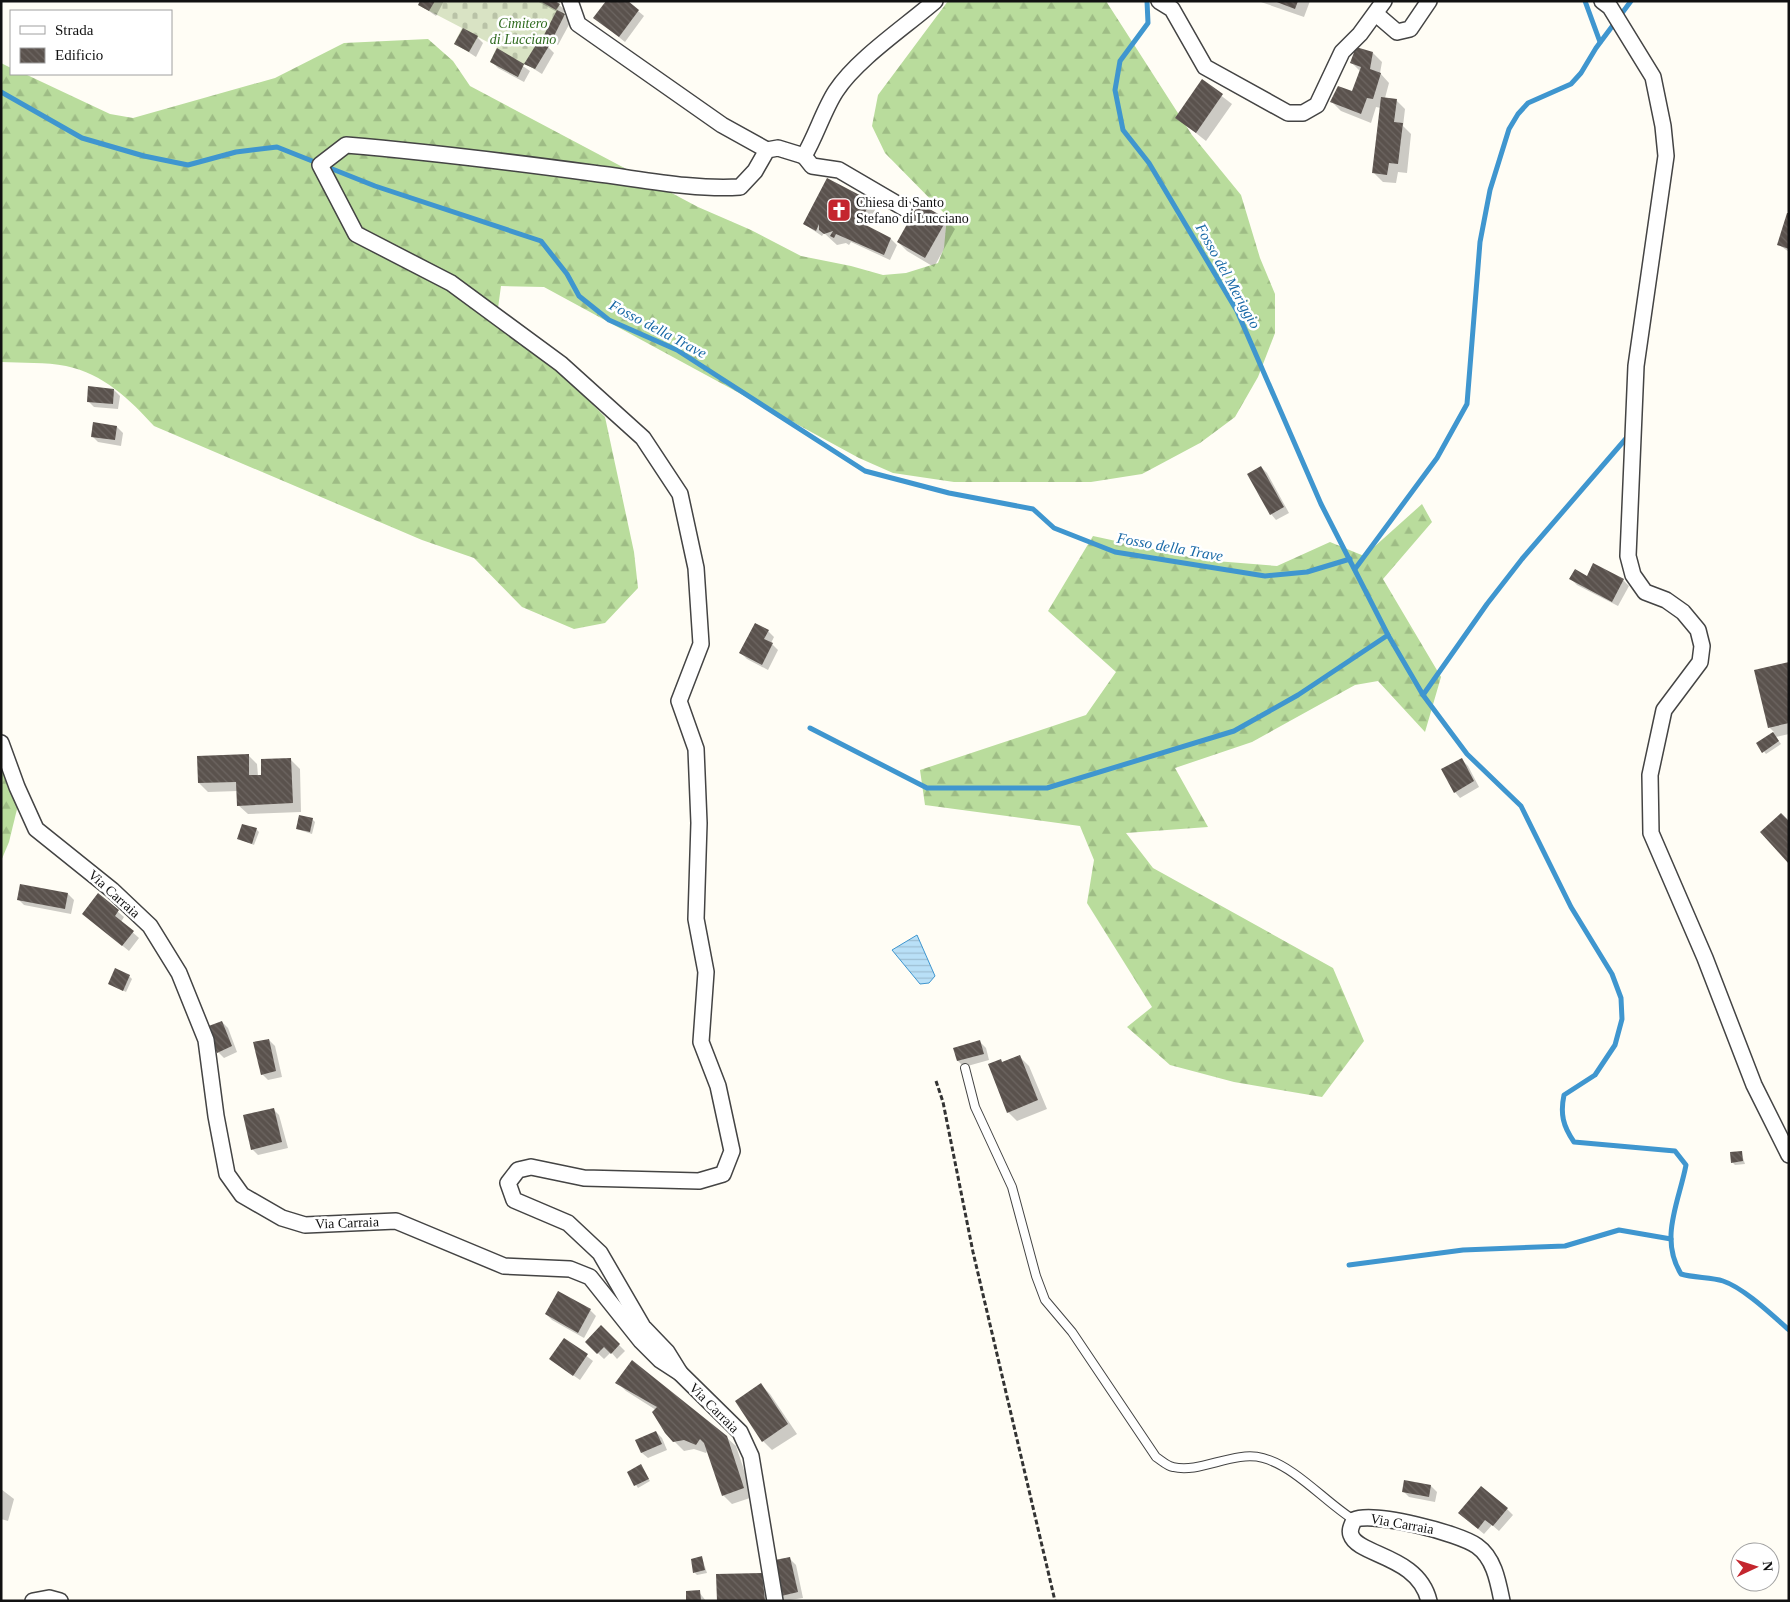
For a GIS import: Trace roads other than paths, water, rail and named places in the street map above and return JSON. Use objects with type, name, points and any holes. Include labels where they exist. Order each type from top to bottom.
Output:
[{"type":"street","points":[[570,1],[578,24],[722,125],[767,150],[778,148],[804,156],[812,166],[839,170],[904,208]]},
{"type":"street","points":[[804,156],[815,139],[836,91],[859,66],[935,1]]},
{"type":"street","points":[[1159,1],[1172,9],[1205,67],[1288,112],[1303,113],[1317,105],[1342,52],[1360,34],[1380,8],[1397,32],[1410,29],[1429,1]]},
{"type":"street","points":[[1602,1],[1610,7],[1653,77],[1663,126],[1666,156],[1636,366],[1628,556],[1633,575],[1645,592],[1666,600],[1683,612],[1698,630],[1702,646],[1700,662],[1664,710],[1650,775],[1651,833],[1705,958],[1754,1085],[1789,1155]]},
{"type":"street","points":[[680,1373],[667,1352],[643,1327],[600,1253],[568,1223],[514,1200],[508,1183],[518,1170],[530,1167],[584,1178],[699,1181],[723,1174],[732,1151],[718,1086],[701,1042],[706,972],[696,919],[699,823],[696,749],[679,701],[701,644],[696,568],[680,494],[642,438],[561,364],[451,284],[356,234],[320,165],[346,145],[446,154],[724,188],[740,187],[755,171],[767,150]]},
{"type":"street","name":"Via Carraia","points":[[1,744],[17,787],[36,829],[112,890],[150,926],[179,973],[206,1040],[216,1116],[227,1174],[242,1195],[282,1218],[306,1224],[396,1221],[504,1266],[570,1270],[590,1277],[641,1341],[660,1360],[680,1373],[740,1432],[751,1456],[775,1601]]},
{"type":"street","name":"Via Carraia","points":[[1429,1601],[1426,1590],[1406,1567],[1359,1545],[1351,1537],[1350,1531],[1354,1520],[1361,1517],[1375,1517],[1445,1532],[1477,1546],[1489,1558],[1498,1580],[1502,1601]]},
{"type":"street","points":[[33,1601],[49,1598],[60,1601]]},
{"type":"lane","points":[[965,1068],[975,1107],[1012,1187],[1036,1276],[1045,1300],[1072,1332],[1156,1457],[1173,1467],[1195,1466],[1237,1458],[1262,1458],[1283,1466],[1354,1520]]},
{"type":"water","points":[[917,935],[935,976],[929,983],[920,984],[892,950]]},
{"type":"waterway","name":"Fosso del Meriggio","points":[[1147,1],[1148,23],[1120,61],[1115,90],[1123,130],[1149,163],[1237,311],[1321,504],[1388,635],[1423,695],[1467,754],[1521,806],[1571,907],[1612,974],[1621,998],[1622,1019],[1615,1045],[1595,1075],[1564,1095],[1562,1108],[1563,1120],[1567,1131],[1574,1142],[1675,1151],[1686,1165],[1671,1233],[1675,1260],[1681,1274],[1731,1284],[1758,1302],[1789,1330]]},
{"type":"waterway","points":[[1585,1],[1600,42]]},
{"type":"waterway","points":[[1355,569],[1437,458],[1467,404],[1480,242],[1490,190],[1509,129],[1518,114],[1528,103],[1571,84],[1581,73],[1596,48],[1631,1]]},
{"type":"waterway","name":"Fosso della Trave","points":[[1,92],[82,138],[144,156],[188,165],[236,152],[277,147],[375,186],[541,241],[567,274],[579,296],[609,320],[677,350],[865,471],[949,493],[1033,509],[1054,528],[1115,552],[1265,576],[1307,572],[1350,559]]},
{"type":"waterway","points":[[1423,695],[1487,604],[1522,559],[1629,435]]},
{"type":"waterway","points":[[810,728],[927,788],[1047,788],[1234,731],[1298,695],[1388,635]]},
{"type":"waterway","points":[[1349,1265],[1463,1250],[1565,1246],[1619,1230],[1671,1239]]},
{"type":"place","name":"Chiesa di Santo Stefano di Lucciano","points":[[839,210]]},
{"type":"park label","name":"Cimitero di Lucciano","points":[[523,32]]}]
